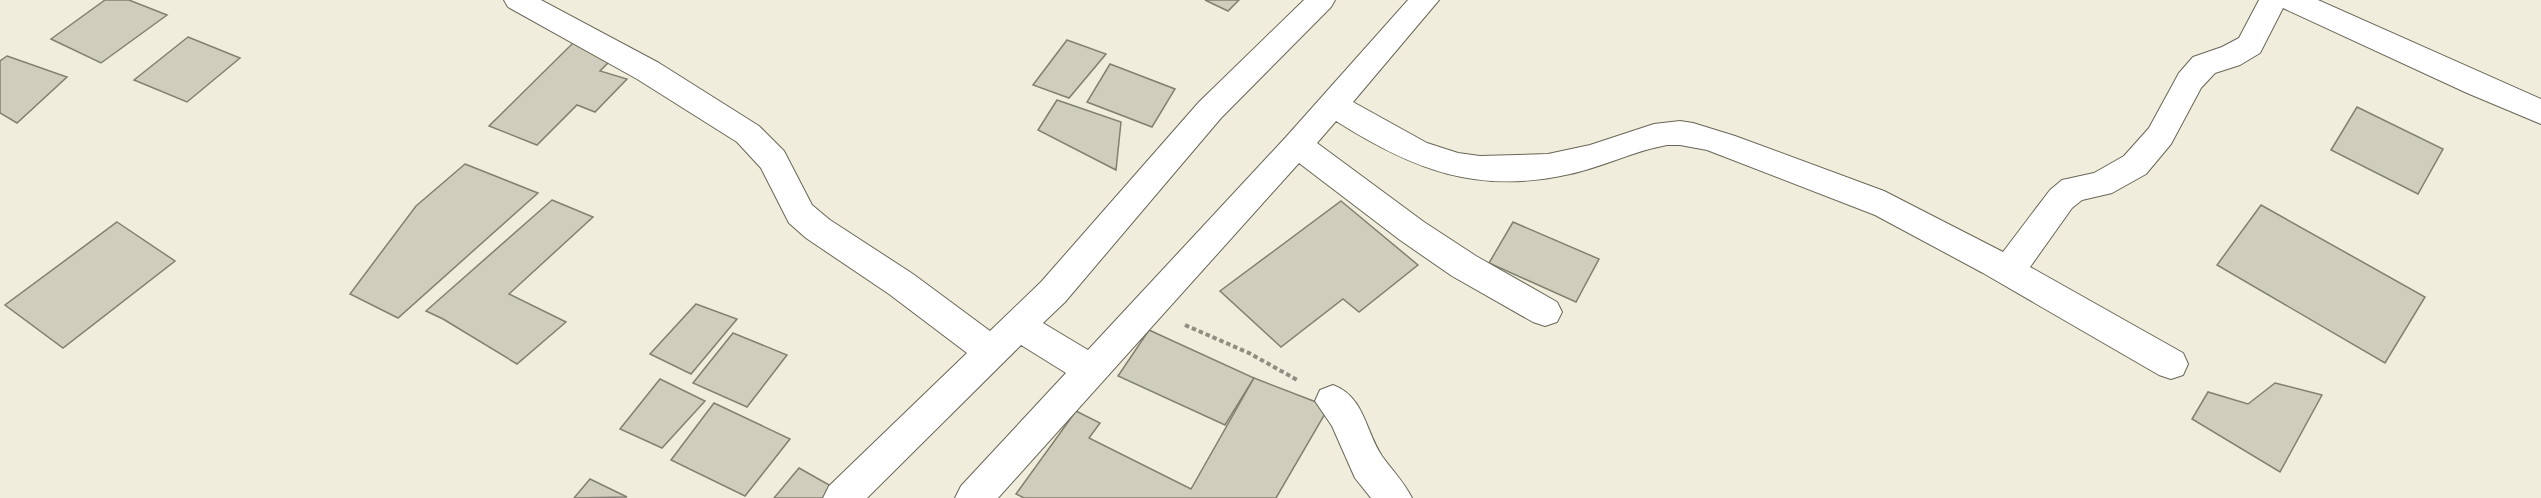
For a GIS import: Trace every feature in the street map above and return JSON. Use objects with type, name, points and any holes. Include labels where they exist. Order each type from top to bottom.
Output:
[{"type":"street","points":[[518,0],[648,71],[748,134],[774,160],[800,214],[818,229],[901,284],[991,352]]},
{"type":"street","points":[[842,498],[991,352],[1022,328],[1210,110],[1321,0]]},
{"type":"street","points":[[974,498],[1086,367],[1147,308],[1297,145],[1425,0]]},
{"type":"street","points":[[2008,272],[2061,199],[2073,189],[2101,184],[2135,165],[2160,136],[2190,81],[2204,65],[2216,59],[2229,57],[2250,45],[2273,0]]},
{"type":"street","points":[[2292,0],[2389,43],[2453,75],[2541,112]]},
{"type":"street","points":[[1332,104],[1368,127],[1416,152],[1454,164],[1483,168],[1515,170],[1590,157],[1662,133],[1691,135],[1738,148],[1885,206],[2171,364]]},
{"type":"street","points":[[1297,145],[1412,231],[1464,266],[1545,312]]},
{"type":"street","points":[[1022,328],[1086,367]]},
{"type":"street","points":[[1334,401],[1345,416],[1368,466],[1393,498]]},
{"type":"path","points":[[1147,308],[1249,353],[1334,401]]},
{"type":"building","points":[[105,0],[129,0],[167,15],[101,63],[51,39]]},
{"type":"building","points":[[1205,0],[1239,0],[1228,11]]},
{"type":"building","points":[[188,37],[240,58],[187,102],[134,80]]},
{"type":"building","points":[[1067,40],[1106,54],[1069,98],[1033,85]]},
{"type":"building","points":[[573,43],[613,58],[600,71],[627,79],[595,112],[577,105],[537,145],[489,126]]},
{"type":"building","points":[[7,56],[67,77],[17,123],[0,113],[0,61]]},
{"type":"building","points":[[1110,64],[1175,89],[1152,127],[1087,102]]},
{"type":"building","points":[[1057,100],[1121,122],[1116,170],[1038,130]]},
{"type":"building","points":[[2357,107],[2443,149],[2418,194],[2331,150]]},
{"type":"building","points":[[465,164],[538,193],[398,318],[350,294],[416,206]]},
{"type":"building","points":[[552,200],[593,217],[509,294],[566,322],[517,364],[426,311]]},
{"type":"building","points":[[1341,201],[1418,265],[1359,312],[1343,299],[1281,347],[1220,291]]},
{"type":"building","points":[[2261,205],[2425,297],[2385,363],[2217,265]]},
{"type":"building","points":[[117,222],[175,261],[63,348],[5,305]]},
{"type":"building","points":[[1513,222],[1599,259],[1576,302],[1489,263]]},
{"type":"building","points":[[696,304],[737,319],[691,374],[650,354]]},
{"type":"building","points":[[1149,330],[1254,378],[1225,425],[1118,376]]},
{"type":"building","points":[[733,333],[787,355],[747,407],[693,383]]},
{"type":"building","points":[[1254,378],[1329,407],[1276,498],[1024,498],[1016,494],[1076,411],[1100,423],[1089,438],[1191,489]]},
{"type":"building","points":[[660,379],[705,401],[662,448],[620,429]]},
{"type":"building","points":[[2275,383],[2322,395],[2280,472],[2192,419],[2208,392],[2248,404]]},
{"type":"building","points":[[714,403],[790,439],[745,496],[671,460]]},
{"type":"building","points":[[799,468],[831,486],[824,498],[774,498]]},
{"type":"building","points":[[590,479],[627,497],[574,498]]}]
